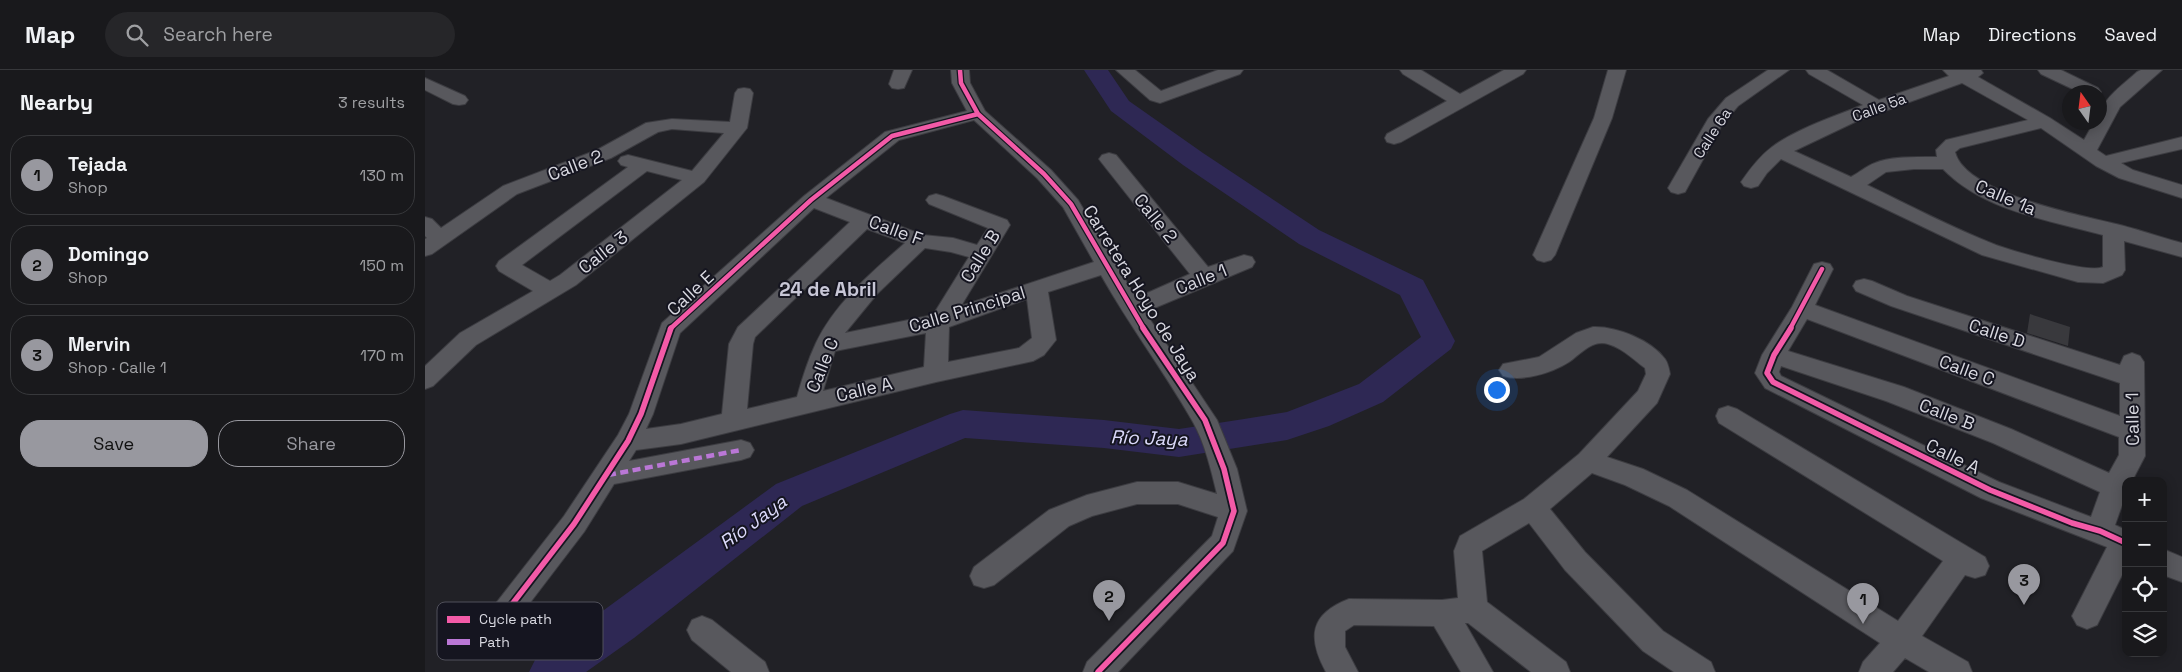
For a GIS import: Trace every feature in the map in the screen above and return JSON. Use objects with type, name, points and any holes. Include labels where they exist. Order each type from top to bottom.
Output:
[{"type":"street","name":"Carretera Hoyo de Jaya","points":[[959,70],[961,84],[978,114],[1044,174],[1071,204],[1131,309],[1205,420],[1224,469],[1234,512]]},
{"type":"street","points":[[1125,70],[1160,98],[1234,70]]},
{"type":"street","points":[[1409,70],[1461,102]]},
{"type":"street","points":[[1394,138],[1517,70]]},
{"type":"street","points":[[1544,255],[1603,118],[1617,70]]},
{"type":"street","name":"Calle 6a","points":[[1678,188],[1715,123],[1732,102],[1780,70]]},
{"type":"street","points":[[1815,70],[1877,106]]},
{"type":"street","name":"Calle 5a","points":[[1751,182],[1759,169],[1779,151],[1804,137],[1957,73],[1983,70]]},
{"type":"street","points":[[2047,70],[2078,85]]},
{"type":"street","points":[[2107,99],[2153,70]]},
{"type":"street","points":[[1957,73],[2044,122],[2095,157],[2126,174],[2182,192]]},
{"type":"street","points":[[427,86],[459,100]]},
{"type":"street","name":"Calle 3","points":[[425,380],[469,339],[568,280],[697,178],[738,128],[744,92]]},
{"type":"street","name":"Calle E","points":[[514,602],[574,524],[608,475],[628,441],[641,414],[670,329],[811,200],[891,136],[978,114]]},
{"type":"street","points":[[1853,185],[1881,167],[1915,163],[1948,163],[1945,150],[1953,144],[2044,122]]},
{"type":"street","name":"Calle 2","points":[[432,244],[510,190],[604,154],[653,127],[671,124],[738,128]]},
{"type":"street","points":[[2095,157],[2100,130]]},
{"type":"street","points":[[2095,157],[2182,144]]},
{"type":"street","points":[[1779,151],[1989,250],[2077,275],[2103,276],[2115,270],[2113,230]]},
{"type":"street","points":[[604,154],[697,178]]},
{"type":"street","name":"Calle 2","points":[[1109,159],[1203,277]]},
{"type":"street","name":"Calle 1a","points":[[1948,163],[1963,178],[1990,193],[2021,206],[2182,250]]},
{"type":"street","points":[[549,291],[507,266],[643,165]]},
{"type":"street","name":"Calle F","points":[[811,200],[920,241],[953,245],[983,254]]},
{"type":"street","name":"Calle B","points":[[936,200],[1000,225],[939,321],[936,373]]},
{"type":"street","points":[[734,420],[741,344],[746,333],[865,219]]},
{"type":"street","points":[[425,224],[432,244]]},
{"type":"street","name":"Calle C","points":[[807,402],[827,344],[844,318],[879,278],[920,241]]},
{"type":"street","name":"Calle 1","points":[[1131,309],[1203,277],[1244,262]]},
{"type":"street","name":"Calle Principal","points":[[827,344],[939,321],[1106,266]]},
{"type":"street","points":[[1774,354],[1802,310],[1822,269]]},
{"type":"street","name":"Calle D","points":[[1864,286],[1899,301],[2132,369]]},
{"type":"street","name":"Calle A","points":[[628,441],[681,434],[807,402],[1025,355],[1036,349],[1043,340],[1036,288]]},
{"type":"street","name":"Calle C","points":[[1802,310],[2132,431]]},
{"type":"street","points":[[1473,609],[1468,551],[1470,544],[1533,507],[1587,461],[1648,396],[1658,374],[1656,364],[1630,345],[1613,336],[1600,334],[1585,339],[1551,361],[1511,370]]},
{"type":"street","name":"Calle A","points":[[1774,354],[1767,373],[1773,382],[1991,490],[2117,539]]},
{"type":"street","name":"Calle B","points":[[1774,354],[1895,394],[2002,436],[2115,487]]},
{"type":"street","name":"Calle 1","points":[[2087,616],[2117,539],[2115,487],[2132,456],[2132,369]]},
{"type":"street","points":[[1728,416],[1968,562],[1874,672]]},
{"type":"street","points":[[608,475],[741,450]]},
{"type":"street","points":[[1587,461],[1634,477],[1678,498],[1902,640],[1957,672]]},
{"type":"street","points":[[983,576],[1059,518],[1087,506],[1137,493],[1178,493],[1234,512],[1223,543],[1098,672]]},
{"type":"street","points":[[1533,507],[1575,561],[1653,641],[1700,672]]},
{"type":"street","points":[[2167,563],[2182,570]]},
{"type":"street","points":[[1343,672],[1329,650],[1331,624],[1349,612],[1442,613],[1473,609],[1555,672]]},
{"type":"street","points":[[1442,613],[1477,672]]},
{"type":"street","points":[[702,630],[754,672]]},
{"type":"building","points":[[2030,314],[2070,327],[2068,346],[2027,333]]},
{"type":"waterway","name":"Río Jaya","points":[[603,635],[789,495],[963,424],[1104,434],[1179,443],[1287,426],[1317,416],[1371,393],[1439,341],[1412,288],[1309,237],[1193,159],[1120,106],[1096,70]]},
{"type":"waterway","name":"Río Jaya","points":[[551,672],[568,660]]},
{"type":"marked path","points":[[608,475],[741,450]]},
{"type":"cycle path","points":[[960,70],[961,83],[978,114],[1044,174],[1071,204],[1131,309],[1205,420],[1224,469],[1234,511],[1223,543],[1098,672]]},
{"type":"cycle path","points":[[514,602],[574,524],[628,441],[641,414],[670,329],[811,200],[892,136],[978,114]]},
{"type":"cycle path","points":[[1822,269],[1802,309],[1774,355],[1767,373],[1773,382],[1990,490],[2072,523],[2100,531],[2122,541]]},
{"type":"place","name":"Mervin","points":[[2024,605]]},
{"type":"place","name":"Domingo","points":[[1109,621]]},
{"type":"place","name":"Tejada","points":[[1863,624]]},
{"type":"district","name":"24 de Abril","points":[[828,289]]}]
